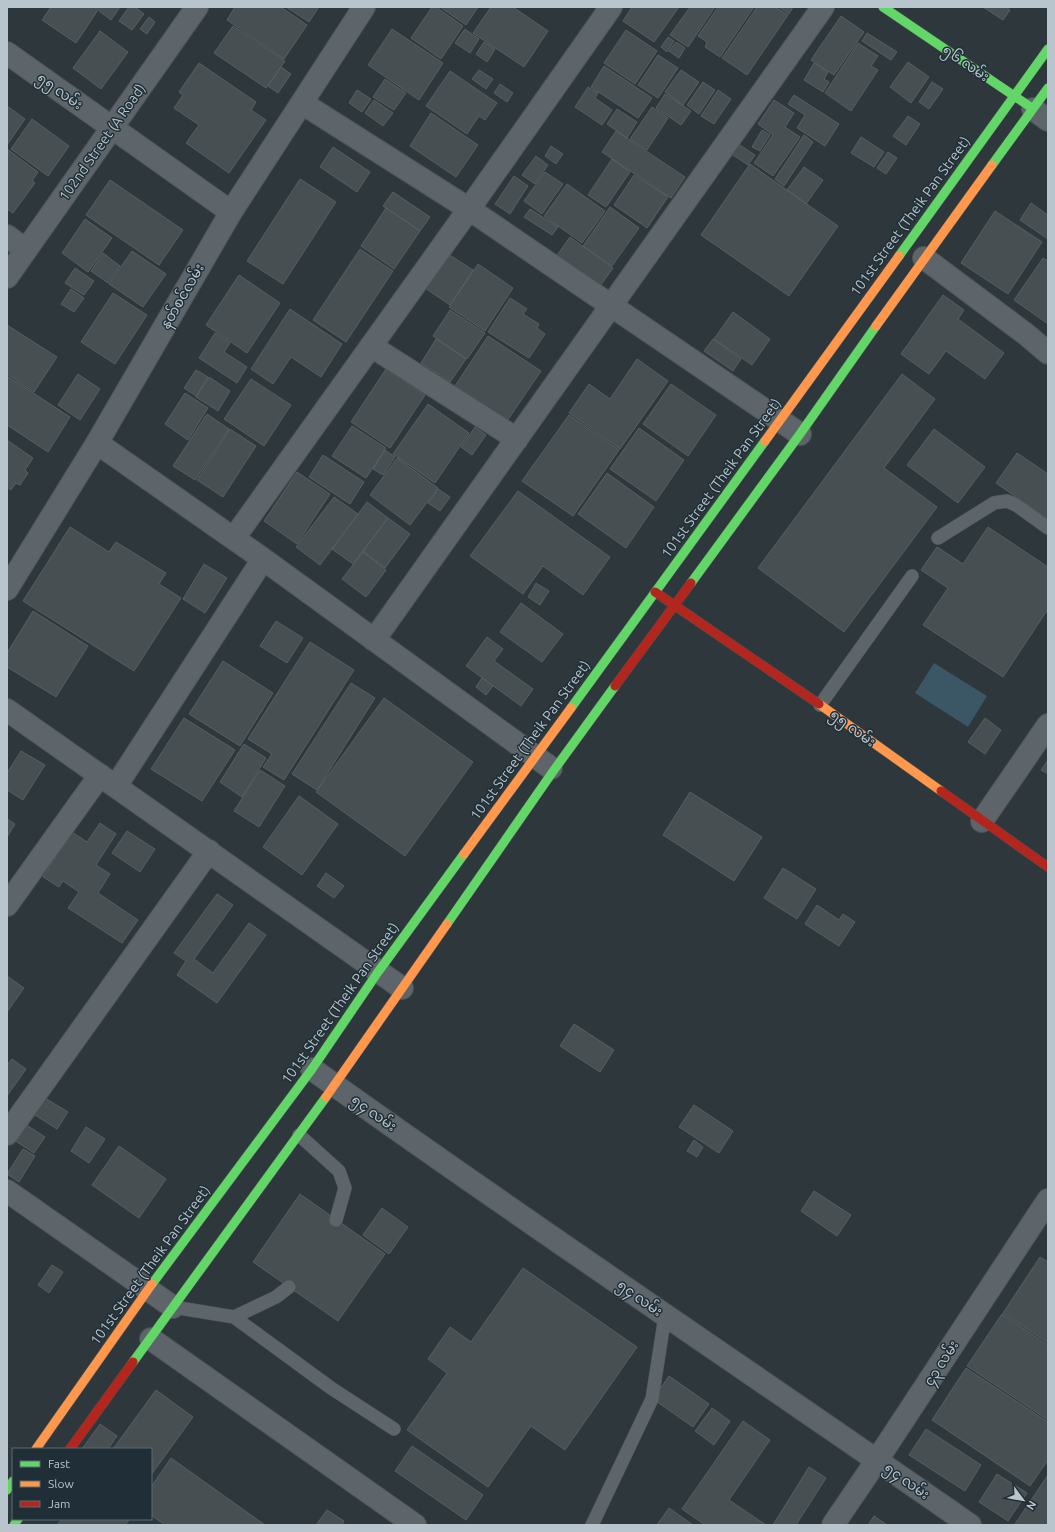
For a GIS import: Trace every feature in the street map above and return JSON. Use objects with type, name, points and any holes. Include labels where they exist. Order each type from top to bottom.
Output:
[{"type":"main road","name":"၅၆ လမ်း","points":[[883,7],[1040,114]]},
{"type":"main road","name":"101st Street (Theik Pan Street)","points":[[37,1448],[148,1290],[312,1068],[378,972],[780,421],[1048,49]]},
{"type":"main road","points":[[71,1448],[335,1085],[554,770],[800,434],[924,258],[1040,114],[1048,88]]},
{"type":"main road","name":"၅၅ လမ်း","points":[[655,592],[820,705],[1048,867]]},
{"type":"street","name":"နတ်စင်လမ်း","points":[[7,588],[13,564],[97,443],[231,212],[364,7]]},
{"type":"street","points":[[234,538],[611,7]]},
{"type":"street","points":[[374,640],[823,7]]},
{"type":"street","name":"102nd Street (A Road)","points":[[7,277],[113,128],[193,8]]},
{"type":"street","name":"၅၅ လမ်း","points":[[7,53],[231,212]]},
{"type":"street","points":[[302,103],[469,209],[800,434]]},
{"type":"street","points":[[7,236],[26,250]]},
{"type":"street","points":[[924,258],[1027,335],[1048,353]]},
{"type":"street","points":[[371,346],[517,439]]},
{"type":"street","points":[[97,443],[234,538],[554,770]]},
{"type":"street","points":[[7,905],[108,780],[263,559]]},
{"type":"street","points":[[7,710],[402,988]]},
{"type":"street","points":[[982,821],[1048,725]]},
{"type":"street","points":[[7,1134],[208,851]]},
{"type":"street","name":"၅၄ လမ်း","points":[[312,1068],[665,1316],[878,1460],[970,1525]]},
{"type":"street","points":[[7,1191],[173,1307]]},
{"type":"street","name":"၄၃ လမ်း","points":[[833,1525],[1040,1229],[1048,1200]]},
{"type":"street","points":[[151,1339],[415,1525]]},
{"type":"lane","points":[[938,538],[994,503],[1007,501],[1016,505],[1048,528]]},
{"type":"lane","points":[[820,705],[912,576]]},
{"type":"lane","points":[[299,1135],[339,1171],[345,1188],[336,1220]]},
{"type":"lane","points":[[234,1317],[276,1297],[289,1287]]},
{"type":"lane","points":[[173,1307],[234,1317],[331,1388],[394,1429]]},
{"type":"lane","points":[[592,1525],[652,1399],[665,1316]]},
{"type":"water","points":[[934,663],[987,696],[968,727],[915,693]]},
{"type":"building","points":[[51,7],[100,7],[76,43],[42,20]]},
{"type":"building","points":[[102,7],[120,7],[111,20],[99,11]]},
{"type":"building","points":[[129,7],[135,7],[144,14],[132,30],[119,21]]},
{"type":"building","points":[[235,7],[281,7],[307,25],[284,59],[227,20]]},
{"type":"building","points":[[286,7],[319,7],[309,22]]},
{"type":"building","points":[[432,7],[436,7],[463,26],[441,59],[411,38]]},
{"type":"building","points":[[440,7],[478,7],[466,25]]},
{"type":"building","points":[[491,7],[513,7],[548,31],[524,67],[473,33]]},
{"type":"building","points":[[632,7],[679,7],[654,42],[623,21]]},
{"type":"building","points":[[690,7],[715,7],[688,47],[670,35]]},
{"type":"building","points":[[718,7],[754,7],[720,57],[705,47],[707,42],[698,36]]},
{"type":"building","points":[[757,7],[775,7],[788,15],[747,75],[722,58]]},
{"type":"building","points":[[779,7],[793,7],[789,14]]},
{"type":"building","points":[[983,7],[1006,7],[1010,10],[1003,20]]},
{"type":"building","points":[[841,16],[864,32],[834,75],[811,60]]},
{"type":"building","points":[[149,17],[155,22],[147,34],[140,29]]},
{"type":"building","points":[[233,26],[285,61],[266,88],[214,53]]},
{"type":"building","points":[[392,29],[443,63],[419,100],[368,65]]},
{"type":"building","points":[[465,29],[479,39],[470,53],[455,43]]},
{"type":"building","points":[[626,30],[657,51],[635,84],[604,63]]},
{"type":"building","points":[[100,31],[128,52],[101,89],[73,68]]},
{"type":"building","points":[[867,33],[897,52],[891,60],[862,41]]},
{"type":"building","points":[[668,37],[674,41],[667,52],[661,47]]},
{"type":"building","points":[[484,42],[495,49],[487,62],[476,54]]},
{"type":"building","points":[[676,42],[685,48],[679,58],[669,51]]},
{"type":"building","points":[[858,43],[878,56],[871,66],[878,70],[851,111],[825,93]]},
{"type":"building","points":[[658,55],[678,68],[658,98],[638,85]]},
{"type":"building","points":[[908,62],[929,77],[911,103],[890,87]]},
{"type":"building","points":[[199,63],[256,102],[251,110],[266,120],[229,173],[186,143],[199,125],[174,108],[183,95],[179,92]]},
{"type":"building","points":[[814,63],[828,72],[824,79],[829,82],[823,92],[804,80]]},
{"type":"building","points":[[604,66],[652,98],[638,118],[591,87]]},
{"type":"building","points":[[281,67],[291,74],[278,93],[268,86]]},
{"type":"building","points":[[479,70],[493,79],[486,89],[472,79]]},
{"type":"building","points":[[681,70],[699,82],[683,105],[665,92]]},
{"type":"building","points":[[450,71],[497,103],[485,120],[479,116],[467,134],[426,106]]},
{"type":"building","points":[[385,79],[406,93],[394,110],[373,97]]},
{"type":"building","points":[[703,82],[715,90],[699,114],[687,105]]},
{"type":"building","points":[[932,82],[943,89],[929,109],[919,102]]},
{"type":"building","points":[[500,84],[513,93],[507,102],[494,93]]},
{"type":"building","points":[[588,87],[598,93],[595,98],[612,110],[602,125],[575,107]]},
{"type":"building","points":[[357,90],[371,99],[362,112],[349,103]]},
{"type":"building","points":[[718,90],[731,99],[714,124],[701,116]]},
{"type":"building","points":[[665,94],[691,111],[681,125],[656,108]]},
{"type":"building","points":[[794,95],[839,124],[825,146],[797,128],[805,115],[788,104]]},
{"type":"building","points":[[374,100],[393,113],[383,126],[365,113]]},
{"type":"building","points":[[774,100],[794,113],[785,127],[800,137],[773,176],[754,163],[773,135],[758,124]]},
{"type":"building","points":[[7,106],[25,119],[7,145]]},
{"type":"building","points":[[652,107],[668,118],[647,150],[630,139]]},
{"type":"building","points":[[617,109],[637,122],[627,138],[607,124]]},
{"type":"building","points":[[431,113],[478,145],[456,177],[410,146]]},
{"type":"building","points":[[908,116],[920,124],[906,145],[893,136]]},
{"type":"building","points":[[32,119],[69,146],[48,176],[11,149]]},
{"type":"building","points":[[762,130],[770,135],[760,151],[752,147]]},
{"type":"building","points":[[616,131],[685,177],[671,198],[602,152]]},
{"type":"building","points":[[804,135],[813,142],[784,186],[775,179]]},
{"type":"building","points":[[861,137],[884,152],[874,167],[851,153]]},
{"type":"building","points":[[734,141],[755,155],[748,165],[727,151]]},
{"type":"building","points":[[551,146],[563,154],[556,164],[545,156]]},
{"type":"building","points":[[333,147],[370,172],[357,192],[320,167]]},
{"type":"building","points":[[7,149],[38,172],[32,181],[35,183],[13,213],[7,209]]},
{"type":"building","points":[[888,152],[897,158],[886,174],[877,168]]},
{"type":"building","points":[[536,156],[548,165],[535,184],[522,175]]},
{"type":"building","points":[[612,159],[630,172],[606,207],[588,195]]},
{"type":"building","points":[[750,164],[838,226],[789,296],[701,235]]},
{"type":"building","points":[[804,167],[823,180],[806,204],[787,190]]},
{"type":"building","points":[[545,172],[563,184],[542,214],[524,201]]},
{"type":"building","points":[[634,175],[668,197],[647,228],[614,205]]},
{"type":"building","points":[[514,176],[528,186],[510,214],[495,204]]},
{"type":"building","points":[[300,179],[336,202],[283,284],[247,261]]},
{"type":"building","points":[[110,180],[183,230],[159,265],[86,215]]},
{"type":"building","points":[[567,184],[605,211],[582,243],[544,216]]},
{"type":"building","points":[[393,192],[430,217],[420,231],[383,206]]},
{"type":"building","points":[[1031,203],[1048,215],[1048,239],[1020,220]]},
{"type":"building","points":[[610,207],[639,228],[612,266],[583,246]]},
{"type":"building","points":[[386,208],[420,231],[394,269],[361,246]]},
{"type":"building","points":[[530,209],[558,227],[552,235],[524,217]]},
{"type":"building","points":[[995,211],[1042,242],[1008,294],[961,263]]},
{"type":"building","points":[[85,219],[112,238],[88,272],[62,253]]},
{"type":"building","points":[[570,237],[613,268],[598,289],[555,258]]},
{"type":"building","points":[[360,249],[393,271],[346,342],[313,320]]},
{"type":"building","points":[[132,251],[166,274],[143,307],[109,284]]},
{"type":"building","points":[[103,253],[120,266],[108,283],[91,271]]},
{"type":"building","points":[[448,254],[473,270],[450,305],[425,288]]},
{"type":"building","points":[[1043,258],[1048,261],[1048,324],[1014,300]]},
{"type":"building","points":[[478,264],[513,288],[485,331],[449,307]]},
{"type":"building","points":[[75,268],[94,281],[84,295],[65,283]]},
{"type":"building","points":[[239,275],[280,303],[247,353],[206,325]]},
{"type":"building","points":[[71,289],[84,298],[74,312],[61,304]]},
{"type":"building","points":[[113,293],[147,315],[115,364],[81,342]]},
{"type":"building","points":[[943,295],[964,310],[958,319],[1004,353],[985,379],[946,351],[929,374],[901,354]]},
{"type":"building","points":[[510,298],[527,309],[523,314],[539,324],[537,328],[545,334],[529,358],[488,332]]},
{"type":"building","points":[[290,309],[342,344],[321,377],[291,357],[273,384],[251,369]]},
{"type":"building","points":[[450,310],[485,333],[467,359],[433,336]]},
{"type":"building","points":[[733,312],[770,339],[752,365],[714,339]]},
{"type":"building","points":[[7,325],[57,357],[34,392],[7,374]]},
{"type":"building","points":[[215,333],[230,343],[224,352],[247,367],[237,383],[199,358]]},
{"type":"building","points":[[488,336],[541,371],[505,424],[453,389]]},
{"type":"building","points":[[436,339],[466,359],[450,382],[421,363]]},
{"type":"building","points":[[713,339],[741,359],[733,371],[704,351]]},
{"type":"building","points":[[637,359],[668,381],[620,449],[569,413],[589,384],[610,399]]},
{"type":"building","points":[[386,369],[425,395],[390,448],[351,422]]},
{"type":"building","points":[[196,370],[208,377],[196,396],[184,388]]},
{"type":"building","points":[[78,374],[100,389],[80,420],[58,405]]},
{"type":"building","points":[[902,374],[935,399],[884,468],[937,507],[844,632],[758,568]]},
{"type":"building","points":[[7,376],[70,417],[48,452],[7,425]]},
{"type":"building","points":[[209,377],[230,391],[218,411],[196,397]]},
{"type":"building","points":[[251,379],[291,405],[264,446],[224,419]]},
{"type":"building","points":[[671,384],[716,415],[688,456],[643,424]]},
{"type":"building","points":[[185,393],[208,408],[188,440],[165,424]]},
{"type":"building","points":[[428,404],[469,433],[435,483],[393,454]]},
{"type":"building","points":[[207,414],[229,429],[195,480],[173,466]]},
{"type":"building","points":[[569,415],[619,450],[573,516],[522,481]]},
{"type":"building","points":[[352,426],[386,448],[366,478],[332,456]]},
{"type":"building","points":[[475,427],[486,435],[472,455],[461,447]]},
{"type":"building","points":[[639,428],[684,460],[656,501],[610,469]]},
{"type":"building","points":[[230,429],[256,446],[223,497],[197,480]]},
{"type":"building","points":[[934,429],[985,467],[958,503],[907,465]]},
{"type":"building","points":[[7,440],[33,458],[25,470],[28,473],[20,485],[16,483],[11,490],[7,487]]},
{"type":"building","points":[[385,450],[395,457],[383,475],[373,469]]},
{"type":"building","points":[[1017,453],[1048,474],[1048,519],[996,483]]},
{"type":"building","points":[[323,455],[364,482],[350,504],[309,477]]},
{"type":"building","points":[[397,458],[438,488],[410,525],[370,495]]},
{"type":"building","points":[[297,472],[330,494],[297,544],[264,521]]},
{"type":"building","points":[[607,473],[654,507],[626,548],[578,514]]},
{"type":"building","points":[[438,489],[450,497],[440,511],[428,503]]},
{"type":"building","points":[[518,491],[610,557],[583,595],[543,566],[523,594],[470,556]]},
{"type":"building","points":[[334,497],[358,514],[320,565],[296,547]]},
{"type":"building","points":[[367,502],[388,518],[353,564],[332,549]]},
{"type":"building","points":[[388,518],[410,534],[385,568],[363,551]]},
{"type":"building","points":[[70,527],[109,552],[116,542],[166,573],[159,584],[181,598],[134,671],[23,601]]},
{"type":"building","points":[[988,527],[1048,567],[1048,609],[1003,677],[923,625],[948,588],[921,570],[937,547],[963,564]]},
{"type":"building","points":[[363,552],[386,570],[366,597],[342,579]]},
{"type":"building","points":[[204,564],[227,578],[205,613],[183,599]]},
{"type":"building","points":[[536,583],[549,591],[540,605],[528,597]]},
{"type":"building","points":[[521,603],[563,634],[542,662],[500,632]]},
{"type":"building","points":[[33,611],[88,646],[56,697],[7,667],[7,653]]},
{"type":"building","points":[[276,621],[303,638],[287,663],[260,646]]},
{"type":"building","points":[[487,637],[503,649],[494,661],[533,689],[521,706],[466,666]]},
{"type":"building","points":[[310,642],[354,670],[284,780],[263,767],[272,754],[248,739]]},
{"type":"building","points":[[223,661],[273,693],[240,746],[189,714]]},
{"type":"building","points":[[482,678],[493,686],[486,695],[476,687]]},
{"type":"building","points":[[351,683],[375,698],[317,790],[292,774]]},
{"type":"building","points":[[384,698],[473,762],[405,856],[316,792]]},
{"type":"building","points":[[184,718],[235,750],[202,801],[151,769]]},
{"type":"building","points":[[985,718],[1001,730],[985,754],[968,742]]},
{"type":"building","points":[[244,744],[266,758],[242,797],[220,782]]},
{"type":"building","points":[[21,751],[45,765],[23,800],[7,790],[7,773]]},
{"type":"building","points":[[1048,760],[1048,774],[1041,770]]},
{"type":"building","points":[[260,770],[285,786],[259,827],[234,811]]},
{"type":"building","points":[[690,792],[762,837],[734,881],[663,835]]},
{"type":"building","points":[[299,796],[338,824],[302,875],[263,847]]},
{"type":"building","points":[[7,819],[15,824],[7,837]]},
{"type":"building","points":[[100,823],[116,834],[96,865],[110,874],[98,893],[138,920],[122,943],[68,908],[79,892],[63,881],[59,887],[43,877],[72,832],[87,842]]},
{"type":"building","points":[[127,831],[155,849],[140,872],[112,853]]},
{"type":"building","points":[[783,868],[816,889],[797,919],[764,898]]},
{"type":"building","points":[[326,873],[344,886],[334,898],[317,886]]},
{"type":"building","points":[[217,894],[233,905],[194,959],[213,973],[249,923],[266,935],[217,1003],[177,975],[186,961],[174,953]]},
{"type":"building","points":[[817,905],[839,920],[843,914],[855,922],[839,946],[805,924]]},
{"type":"building","points":[[7,976],[24,988],[7,1012]]},
{"type":"building","points":[[574,1024],[614,1050],[600,1072],[560,1046]]},
{"type":"building","points":[[12,1059],[26,1069],[7,1096],[7,1065]]},
{"type":"building","points":[[45,1098],[68,1112],[57,1129],[35,1115]]},
{"type":"building","points":[[694,1105],[733,1131],[719,1153],[679,1127]]},
{"type":"building","points":[[25,1124],[45,1137],[34,1153],[14,1140]]},
{"type":"building","points":[[86,1127],[105,1139],[89,1163],[71,1151]]},
{"type":"building","points":[[694,1140],[703,1147],[697,1157],[687,1151]]},
{"type":"building","points":[[119,1146],[166,1179],[139,1218],[92,1185]]},
{"type":"building","points":[[23,1149],[35,1156],[19,1182],[7,1174]]},
{"type":"building","points":[[814,1191],[851,1215],[837,1236],[801,1211]]},
{"type":"building","points":[[300,1194],[385,1254],[338,1321],[253,1262]]},
{"type":"building","points":[[382,1208],[408,1227],[389,1254],[363,1235]]},
{"type":"building","points":[[1040,1257],[1048,1262],[1048,1343],[1003,1313]]},
{"type":"building","points":[[52,1265],[63,1272],[49,1293],[38,1285]]},
{"type":"building","points":[[523,1268],[637,1347],[565,1450],[531,1426],[488,1487],[407,1430],[447,1373],[428,1359],[450,1327],[471,1342]]},
{"type":"building","points":[[1002,1314],[1048,1345],[1048,1420],[967,1366]]},
{"type":"building","points":[[966,1368],[1048,1422],[1048,1460],[1030,1486],[932,1420]]},
{"type":"building","points":[[669,1376],[709,1404],[693,1427],[653,1399]]},
{"type":"building","points":[[156,1390],[193,1417],[152,1474],[152,1448],[114,1448]]},
{"type":"building","points":[[712,1408],[730,1421],[714,1445],[695,1431]]},
{"type":"building","points":[[743,1421],[770,1440],[729,1500],[766,1525],[705,1525],[682,1509]]},
{"type":"building","points":[[100,1424],[117,1436],[109,1448],[83,1448]]},
{"type":"building","points":[[926,1429],[981,1465],[965,1491],[909,1455]]},
{"type":"building","points":[[412,1446],[483,1495],[466,1520],[395,1471]]},
{"type":"building","points":[[171,1458],[265,1525],[165,1525],[152,1516],[152,1486]]},
{"type":"building","points":[[809,1467],[826,1478],[796,1525],[773,1525]]},
{"type":"building","points":[[997,1474],[1027,1493],[1008,1521],[979,1502]]},
{"type":"building","points":[[1048,1475],[1048,1525],[1016,1525],[1015,1524]]},
{"type":"building","points":[[669,1508],[693,1525],[657,1525]]},
{"type":"building","points":[[327,1510],[344,1521],[342,1525],[316,1525]]},
{"type":"building","points":[[874,1516],[887,1525],[868,1525]]},
{"type":"building","points":[[61,1520],[129,1520],[125,1525],[57,1525]]},
{"type":"traffic: fast","points":[[883,7],[1029,106]]},
{"type":"traffic: fast","points":[[899,256],[1048,49]]},
{"type":"traffic: fast","points":[[992,165],[1048,88]]},
{"type":"traffic: fast","points":[[691,583],[800,434],[876,326]]},
{"type":"traffic: fast","points":[[571,708],[765,441]]},
{"type":"traffic: fast","points":[[447,924],[554,770],[615,686]]},
{"type":"traffic: fast","points":[[152,1284],[312,1069],[378,972],[464,854]]},
{"type":"traffic: fast","points":[[133,1362],[326,1097]]},
{"type":"traffic: fast","points":[[7,1490],[12,1482]]},
{"type":"traffic: fast","points":[[14,1525],[17,1520]]},
{"type":"traffic: slow","points":[[876,326],[992,165]]},
{"type":"traffic: slow","points":[[765,441],[899,256]]},
{"type":"traffic: slow","points":[[819,704],[941,791]]},
{"type":"traffic: slow","points":[[464,854],[571,708]]},
{"type":"traffic: slow","points":[[326,1097],[447,924]]},
{"type":"traffic: slow","points":[[37,1448],[152,1284]]},
{"type":"traffic: jam","points":[[615,686],[691,583]]},
{"type":"traffic: jam","points":[[655,592],[819,704]]},
{"type":"traffic: jam","points":[[941,791],[1048,867]]},
{"type":"traffic: jam","points":[[71,1448],[133,1362]]}]
